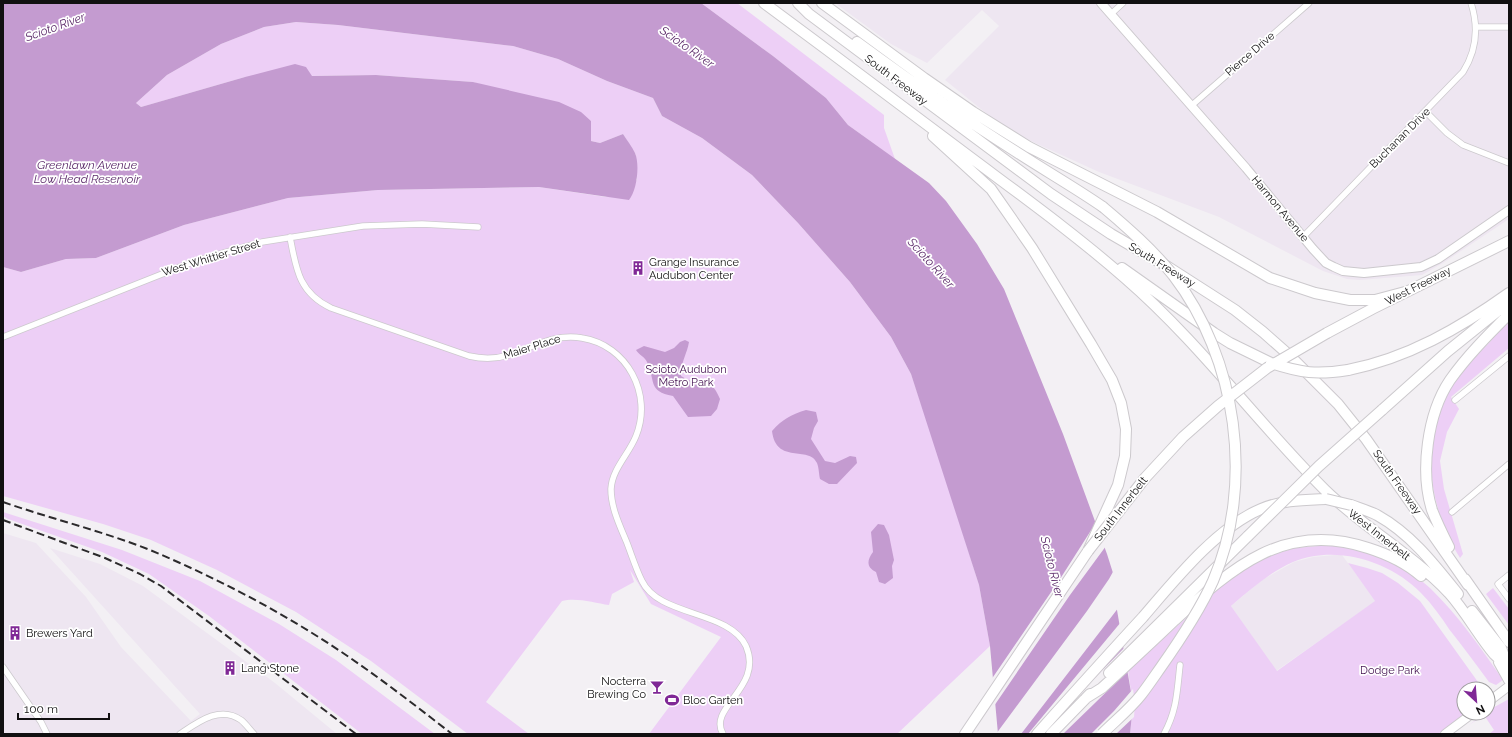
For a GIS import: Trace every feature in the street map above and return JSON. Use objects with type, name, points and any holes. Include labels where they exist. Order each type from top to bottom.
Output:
[{"type":"highway","name":"South Freeway","points":[[764,3],[1068,231],[1126,279],[1183,333],[1246,403]]},
{"type":"highway","points":[[822,3],[924,78],[973,112],[1029,147],[1157,212],[1270,278],[1316,293],[1350,300],[1375,300],[1405,292]]},
{"type":"highway","name":"South Freeway","points":[[799,4],[809,14],[1025,176],[1111,234],[1168,267],[1235,310],[1290,355],[1338,404],[1366,439],[1468,585]]},
{"type":"highway","points":[[799,4],[813,10],[920,88],[1016,151],[1056,175],[1103,207],[1143,241],[1173,276],[1191,302],[1206,330],[1219,363],[1231,409],[1235,464],[1232,506],[1226,540],[1213,580],[1200,606],[1175,647],[1141,695],[1102,734]]},
{"type":"highway","points":[[864,78],[992,189],[1062,296],[1112,380],[1118,393],[1124,416],[1126,443],[1118,485],[1088,551]]},
{"type":"highway","points":[[1068,231],[1214,333],[1271,363],[1292,370],[1308,373],[1325,374],[1387,360],[1427,344],[1462,325],[1509,293]]},
{"type":"highway","name":"West Freeway","points":[[1327,333],[1405,292],[1509,241]]},
{"type":"highway","points":[[1051,734],[1086,698],[1098,683],[1319,466],[1448,351],[1509,302]]},
{"type":"highway","points":[[1509,314],[1474,350],[1449,382],[1433,415],[1427,447],[1426,480],[1432,510],[1468,585],[1509,642]]},
{"type":"highway","name":"South Innerbelt","points":[[965,734],[1088,551],[1145,478],[1183,437],[1218,406],[1268,368],[1327,333]]},
{"type":"highway","name":"West Innerbelt","points":[[1246,403],[1327,492],[1346,509],[1436,580],[1461,608],[1494,653],[1508,677]]},
{"type":"highway","points":[[1037,734],[1191,563],[1231,526],[1261,509],[1295,500],[1326,499],[1351,505],[1375,514],[1399,530],[1417,546],[1436,567],[1500,648],[1508,677]]},
{"type":"highway","points":[[1086,698],[1102,688],[1216,584],[1238,566],[1262,553],[1289,544],[1321,540],[1338,541],[1355,544],[1389,555],[1415,571],[1461,608]]},
{"type":"main road","name":"Harmon Avenue","points":[[1101,3],[1246,168],[1326,263],[1344,271],[1364,273],[1421,267],[1438,259],[1509,210]]},
{"type":"main road","points":[[1496,692],[1508,677]]},
{"type":"main road","points":[[1445,734],[1462,721]]},
{"type":"street","points":[[1111,14],[1122,3]]},
{"type":"street","name":"Pierce Drive","points":[[1191,106],[1309,3]]},
{"type":"street","name":"Buchanan Drive","points":[[1303,237],[1456,81],[1469,64],[1474,49],[1476,27],[1471,3]]},
{"type":"street","points":[[1476,27],[1509,26]]},
{"type":"street","points":[[1426,112],[1447,133],[1463,145],[1509,163]]},
{"type":"street","name":"West Whittier Street","points":[[3,337],[195,261],[247,245],[328,231],[378,226],[422,224],[478,227]]},
{"type":"street","name":"Maier Place","points":[[290,237],[298,273],[302,282],[310,294],[331,308],[469,356],[482,358],[509,355],[551,339],[570,336],[597,342],[622,358],[637,384],[640,392],[642,411],[641,420],[635,438],[613,478],[611,488],[613,508],[642,580],[650,592],[667,603],[731,629],[741,638],[746,648],[749,660],[749,670],[742,686],[725,709],[720,720],[719,725],[723,734]]},
{"type":"street","points":[[1456,400],[1509,356]]},
{"type":"street","points":[[1452,512],[1509,464]]},
{"type":"street","points":[[1509,575],[1498,584],[1509,599]]},
{"type":"street","points":[[1164,734],[1172,719],[1176,702],[1180,666]]},
{"type":"street","points":[[3,667],[43,725],[47,734]]},
{"type":"street","points":[[180,734],[208,717],[219,714],[227,714],[242,721],[254,734]]},
{"type":"shaded area","points":[[835,3],[1104,3],[1115,5],[1117,3],[1509,3],[1509,219],[1443,263],[1422,275],[1360,280],[1347,279],[1323,271],[1219,217],[1099,172],[1002,126],[945,80],[999,26],[982,10],[927,63],[891,44]]},
{"type":"shaded area","points":[[3,533],[36,543],[86,597],[121,647],[191,721],[200,714],[50,548],[100,564],[143,586],[275,683],[337,734],[3,734]]},
{"type":"shaded area","points":[[1342,555],[1376,601],[1276,671],[1231,606],[1262,580],[1294,562],[1313,557]]},
{"type":"green space","points":[[701,3],[737,3],[884,115],[884,128],[895,159],[848,125],[826,98],[773,56]]},
{"type":"green space","name":"Scioto Audubon Metro Park","points":[[296,22],[338,25],[513,46],[558,59],[607,81],[653,98],[662,116],[702,138],[752,175],[798,223],[850,282],[891,337],[911,374],[979,585],[990,646],[897,734],[649,734],[721,637],[651,604],[630,570],[634,582],[612,594],[609,605],[579,600],[562,601],[486,702],[529,734],[468,734],[371,661],[296,612],[217,570],[151,540],[103,524],[3,496],[3,267],[21,272],[66,259],[96,258],[184,225],[288,198],[378,190],[539,187],[606,197],[637,180],[636,155],[623,134],[600,143],[591,141],[591,121],[473,82],[376,75],[245,77],[141,107],[136,103],[167,75],[221,44],[264,27]]},
{"type":"green space","points":[[1509,322],[1509,348],[1451,397],[1459,409],[1447,432],[1440,461],[1444,489],[1463,554],[1460,558],[1440,515],[1434,492],[1431,469],[1432,446],[1436,424],[1444,401],[1459,375],[1470,361]]},
{"type":"green space","points":[[3,512],[122,550],[200,581],[279,624],[336,660],[435,734],[362,734],[209,616],[149,574],[102,552],[8,519],[3,516]]},
{"type":"green space","name":"Dodge Park","points":[[1330,545],[1344,547],[1370,554],[1408,571],[1440,598],[1478,644],[1503,680],[1496,685],[1496,681],[1488,681],[1429,602],[1421,593],[1394,572],[1378,564],[1344,555],[1310,557],[1293,562],[1276,571],[1261,581],[1231,606],[1277,671],[1375,601],[1348,563],[1367,568],[1382,573],[1398,583],[1420,601],[1477,681],[1456,681],[1456,720],[1438,734],[1130,734],[1133,704],[1128,671],[1219,588],[1251,564],[1272,555],[1295,548]]},
{"type":"green space","points":[[1493,588],[1509,609],[1509,625],[1486,594]]},
{"type":"green space","points":[[1509,699],[1509,734],[1489,734],[1494,730],[1488,721],[1496,721],[1496,706]]},
{"type":"water","points":[[3,3],[701,3],[773,56],[826,98],[848,125],[929,183],[946,201],[977,244],[1004,289],[1063,434],[1113,573],[1117,610],[1133,704],[1130,734],[998,734],[990,646],[979,585],[911,374],[891,337],[850,282],[798,223],[752,175],[702,138],[662,116],[653,98],[607,81],[558,59],[513,46],[338,25],[296,22],[264,27],[221,44],[167,75],[136,103],[141,107],[295,64],[306,67],[312,76],[376,75],[473,82],[559,102],[581,112],[591,121],[591,141],[600,143],[623,134],[637,158],[637,177],[632,196],[629,200],[539,187],[378,190],[288,198],[184,225],[96,258],[66,259],[21,272],[3,267]]},
{"type":"water","points":[[685,340],[689,342],[681,376],[688,380],[708,383],[716,391],[720,399],[717,409],[711,416],[688,417],[673,396],[665,394],[656,388],[647,362],[636,350],[644,346],[665,352],[674,348],[680,342]]},
{"type":"water","points":[[806,410],[816,412],[818,421],[811,439],[825,461],[835,463],[850,456],[856,457],[857,463],[837,484],[829,484],[820,479],[818,465],[813,458],[807,455],[786,451],[780,448],[775,441],[772,431],[783,420]]},
{"type":"water","points":[[878,524],[884,525],[889,535],[894,560],[892,566],[893,578],[885,584],[879,582],[876,572],[870,568],[868,563],[873,552],[871,532]]},
{"type":"pier","points":[[1097,521],[1106,546],[1070,595],[994,706],[991,680],[1060,579]]},
{"type":"pier","points":[[1114,570],[1119,607],[1021,734],[996,734],[1087,611]]},
{"type":"pier","points":[[1121,622],[1125,643],[1079,694],[1125,647],[1129,670],[1063,734],[1028,734]]},
{"type":"pier","points":[[1133,689],[1135,704],[1134,717],[1116,734],[1091,734],[1114,711]]},
{"type":"railway","points":[[3,502],[150,550],[224,584],[273,610],[343,653],[452,734]]},
{"type":"railway","points":[[3,520],[105,558],[140,574],[161,586],[356,734]]},
{"type":"place","name":"Grange Insurance Audubon Center","points":[[638,268]]},
{"type":"place","name":"Brewers Yard","points":[[15,633]]},
{"type":"place","name":"Lang Stone","points":[[230,668]]},
{"type":"place","name":"Nocterra Brewing Co","points":[[657,687]]},
{"type":"place","name":"Bloc Garten","points":[[672,700]]},
{"type":"water label","name":"Scioto River","points":[[55,27]]},
{"type":"water label","name":"Scioto River","points":[[687,47]]},
{"type":"water label","name":"Greenlawn Avenue Low Head Reservoir","points":[[87,172]]},
{"type":"water label","name":"Scioto River","points":[[931,263]]},
{"type":"water label","name":"Scioto River","points":[[1052,567]]}]
